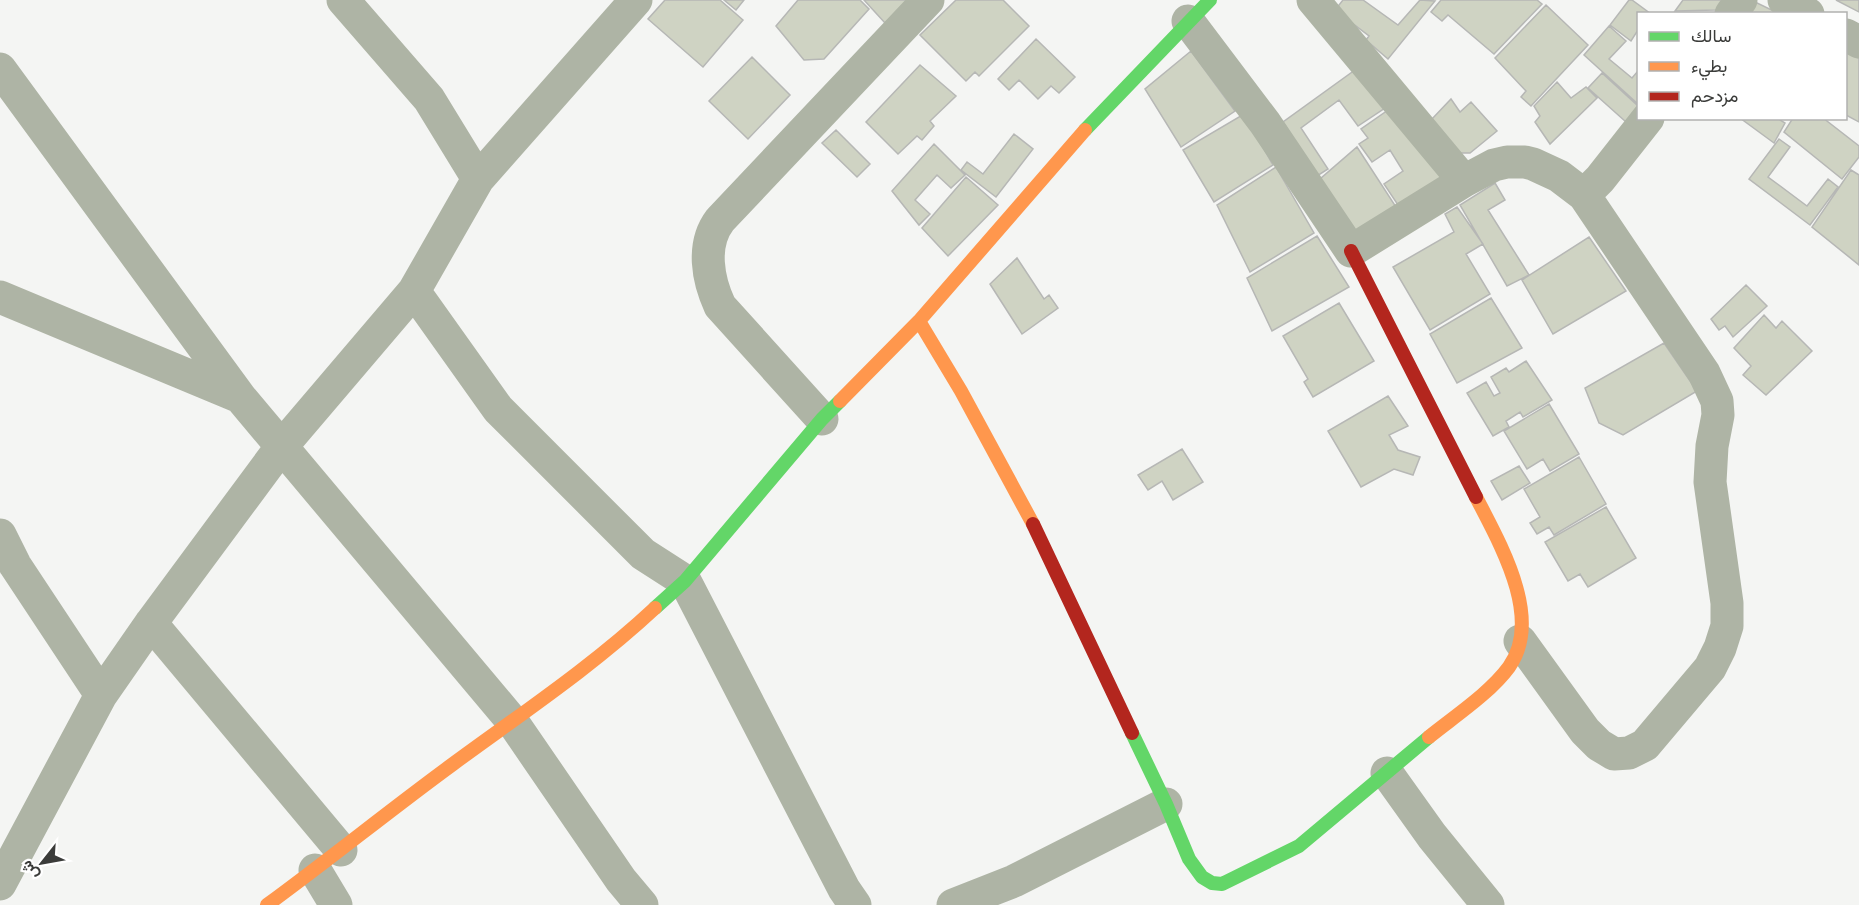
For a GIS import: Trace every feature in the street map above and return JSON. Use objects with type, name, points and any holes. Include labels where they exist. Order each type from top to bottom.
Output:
[{"type":"street","points":[[343,0],[429,99],[478,179]]},
{"type":"street","points":[[0,884],[101,695],[151,623],[282,446],[414,291],[478,179],[636,0]]},
{"type":"street","points":[[822,418],[720,306],[709,276],[708,260],[711,238],[720,220],[928,0]]},
{"type":"street","points":[[1313,0],[1464,181]]},
{"type":"street","points":[[1784,0],[1805,12]]},
{"type":"street","points":[[267,905],[389,811],[619,642],[685,581],[822,418],[919,321],[1074,141],[1199,11],[1265,123],[1351,251],[1507,558],[1516,588],[1520,641],[1512,662],[1496,682],[1299,846],[1224,884],[1211,883],[1201,876],[1183,848],[1166,804],[1030,519],[961,391],[919,321]]},
{"type":"street","points":[[0,69],[240,397],[512,722],[621,880],[642,905]]},
{"type":"street","points":[[1584,195],[1600,179],[1646,120]]},
{"type":"street","points":[[1351,251],[1494,165],[1525,162],[1559,176],[1584,195],[1704,373],[1717,401],[1718,415],[1712,446],[1710,482],[1726,592],[1727,626],[1710,668],[1695,688],[1645,745],[1629,753],[1614,754],[1599,745],[1585,731],[1520,641]]},
{"type":"street","points":[[414,291],[498,409],[643,554],[685,581],[844,889],[855,905]]},
{"type":"street","points":[[0,297],[240,397]]},
{"type":"street","points":[[0,535],[15,565],[101,695]]},
{"type":"street","points":[[151,623],[341,850]]},
{"type":"street","points":[[1387,773],[1432,836],[1488,905]]},
{"type":"street","points":[[953,905],[1014,881],[1166,804]]},
{"type":"street","points":[[315,870],[336,905]]},
{"type":"building","points":[[665,0],[720,0],[743,20],[703,67],[648,19]]},
{"type":"building","points":[[724,0],[744,0],[736,10]]},
{"type":"building","points":[[798,0],[860,0],[869,9],[824,59],[804,60],[776,26]]},
{"type":"building","points":[[864,0],[909,0],[885,23]]},
{"type":"building","points":[[956,0],[1003,0],[1029,26],[979,76],[975,72],[966,81],[920,35]]},
{"type":"building","points":[[1343,0],[1363,0],[1398,25],[1420,0],[1435,1],[1388,59],[1366,40],[1369,36],[1335,10]]},
{"type":"building","points":[[1441,0],[1537,0],[1542,4],[1494,54],[1448,15],[1442,21],[1431,12]]},
{"type":"building","points":[[1629,0],[1648,12],[1637,12],[1637,32],[1631,41],[1610,25]]},
{"type":"building","points":[[1683,0],[1728,0],[1716,10],[1675,11]]},
{"type":"building","points":[[1751,0],[1776,12],[1742,12]]},
{"type":"building","points":[[1836,0],[1859,0],[1859,12]]},
{"type":"building","points":[[1546,5],[1588,45],[1531,106],[1521,97],[1526,91],[1495,58]]},
{"type":"building","points":[[1609,26],[1626,41],[1609,59],[1632,78],[1637,72],[1637,103],[1584,55]]},
{"type":"building","points":[[1036,39],[1075,77],[1059,93],[1051,86],[1038,99],[1019,80],[1009,90],[998,79]]},
{"type":"building","points":[[1191,51],[1235,111],[1181,147],[1145,89]]},
{"type":"building","points":[[1847,52],[1859,58],[1859,122],[1847,116]]},
{"type":"building","points":[[752,57],[790,95],[748,139],[709,101]]},
{"type":"building","points":[[920,65],[956,96],[930,121],[934,126],[922,140],[917,136],[898,154],[866,122]]},
{"type":"building","points":[[1355,70],[1388,106],[1358,126],[1339,100],[1301,128],[1328,169],[1317,176],[1283,122]]},
{"type":"building","points":[[1602,73],[1637,107],[1626,122],[1588,88]]},
{"type":"building","points":[[1557,82],[1571,98],[1586,87],[1597,98],[1550,144],[1535,122],[1540,116],[1534,106]]},
{"type":"building","points":[[1451,99],[1460,112],[1471,102],[1497,131],[1470,153],[1458,153],[1431,120]]},
{"type":"building","points":[[1391,108],[1443,177],[1398,205],[1384,184],[1403,171],[1390,150],[1372,162],[1359,144],[1368,138],[1361,129]]},
{"type":"building","points":[[1244,114],[1273,165],[1214,202],[1183,150]]},
{"type":"building","points":[[1743,120],[1780,120],[1785,123],[1774,143]]},
{"type":"building","points":[[1792,120],[1826,120],[1859,146],[1859,157],[1842,179],[1784,132]]},
{"type":"building","points":[[836,130],[870,164],[857,177],[822,143]]},
{"type":"building","points":[[1014,134],[1033,149],[996,197],[961,170],[967,162],[983,174]]},
{"type":"building","points":[[1779,139],[1790,147],[1768,177],[1807,206],[1828,179],[1838,187],[1810,225],[1749,179]]},
{"type":"building","points":[[934,144],[965,175],[951,188],[937,175],[915,200],[930,214],[919,225],[892,191]]},
{"type":"building","points":[[1357,147],[1396,207],[1352,235],[1320,179]]},
{"type":"building","points":[[1276,167],[1314,233],[1250,272],[1217,205]]},
{"type":"building","points":[[1851,170],[1859,175],[1859,265],[1812,227]]},
{"type":"building","points":[[966,177],[998,205],[948,256],[922,228]]},
{"type":"building","points":[[1495,183],[1505,200],[1488,210],[1529,275],[1507,286],[1460,205]]},
{"type":"building","points":[[1457,207],[1483,244],[1466,254],[1490,294],[1430,330],[1393,267],[1454,232],[1445,214]]},
{"type":"building","points":[[1317,236],[1349,287],[1272,331],[1247,278]]},
{"type":"building","points":[[1589,237],[1626,291],[1553,334],[1522,280]]},
{"type":"building","points":[[1017,258],[1044,299],[1049,295],[1058,308],[1022,334],[990,284]]},
{"type":"building","points":[[1746,285],[1767,306],[1733,337],[1725,326],[1719,330],[1711,319]]},
{"type":"building","points":[[1491,298],[1522,348],[1457,383],[1430,334]]},
{"type":"building","points":[[1339,303],[1374,361],[1313,397],[1304,382],[1308,379],[1283,336]]},
{"type":"building","points":[[1764,315],[1776,328],[1782,321],[1812,351],[1766,395],[1743,375],[1751,366],[1734,348]]},
{"type":"building","points":[[1664,343],[1697,391],[1623,435],[1599,423],[1585,388]]},
{"type":"building","points":[[1526,361],[1552,400],[1523,417],[1520,412],[1506,421],[1509,427],[1493,436],[1467,393],[1486,382],[1494,396],[1500,393],[1491,377],[1506,368],[1509,372]]},
{"type":"building","points":[[1388,396],[1408,426],[1389,435],[1398,450],[1420,457],[1413,475],[1394,469],[1361,487],[1328,431]]},
{"type":"building","points":[[1549,404],[1579,454],[1550,471],[1543,459],[1527,469],[1504,431]]},
{"type":"building","points":[[1182,449],[1203,482],[1173,500],[1162,481],[1148,490],[1138,475]]},
{"type":"building","points":[[1579,457],[1606,504],[1554,535],[1549,527],[1537,534],[1530,523],[1540,517],[1524,489]]},
{"type":"building","points":[[1519,466],[1530,483],[1502,500],[1491,481]]},
{"type":"building","points":[[1606,507],[1636,558],[1588,587],[1580,574],[1568,581],[1545,542]]},
{"type":"traffic: fast","points":[[1085,130],[1210,0]]},
{"type":"traffic: fast","points":[[655,608],[685,581],[822,419],[840,401]]},
{"type":"traffic: fast","points":[[1132,733],[1189,859],[1202,877],[1212,883],[1222,884],[1299,846],[1429,737]]},
{"type":"traffic: slow","points":[[840,401],[919,321],[1085,130]]},
{"type":"traffic: slow","points":[[919,321],[961,391],[1033,524]]},
{"type":"traffic: slow","points":[[1429,737],[1492,686],[1509,667],[1519,647],[1522,626],[1520,604],[1514,581],[1506,558],[1476,497]]},
{"type":"traffic: slow","points":[[267,905],[430,781],[582,670],[655,608]]},
{"type":"traffic: jam","points":[[1351,251],[1476,497]]},
{"type":"traffic: jam","points":[[1033,524],[1132,733]]}]
